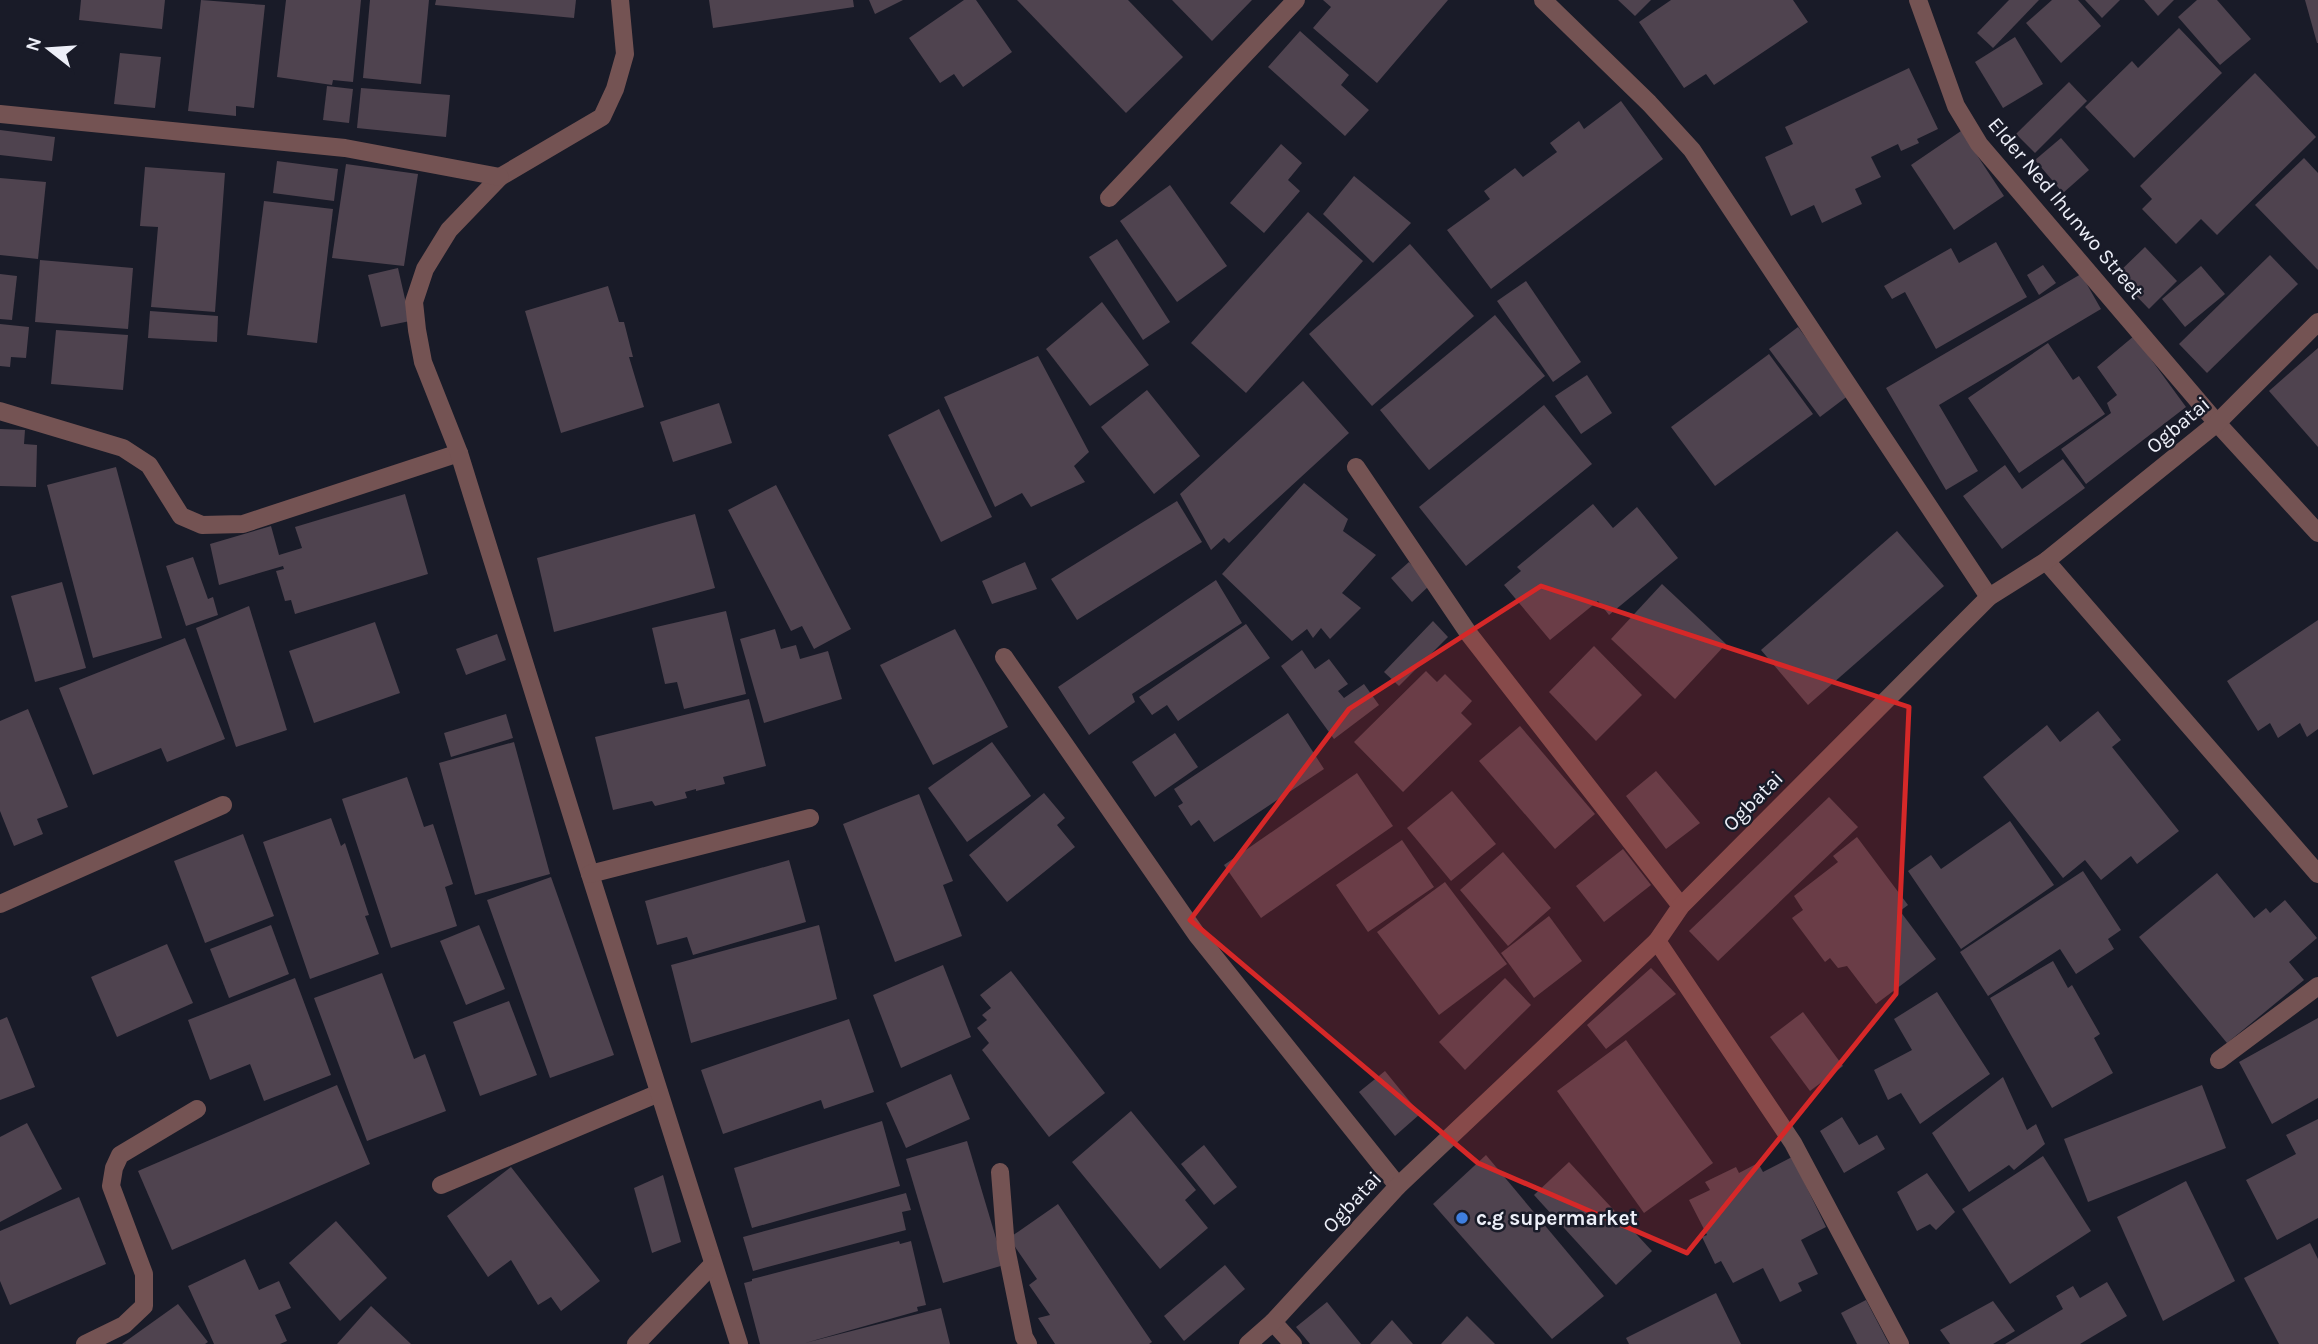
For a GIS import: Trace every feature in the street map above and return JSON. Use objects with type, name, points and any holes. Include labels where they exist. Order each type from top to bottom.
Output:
[{"type":"street","points":[[620,0],[625,54],[615,89],[602,117],[500,177],[449,230],[425,270],[414,302],[422,362],[459,453],[740,1344]]},
{"type":"street","points":[[1109,198],[1296,0]]},
{"type":"street","points":[[1544,0],[1623,76],[1692,150],[1989,597]]},
{"type":"street","name":"Elder Ned Ihunwo Street","points":[[1919,0],[1956,106],[1979,144],[2217,423],[2318,533]]},
{"type":"street","points":[[0,114],[345,148],[500,177]]},
{"type":"street","name":"Ogbatai","points":[[1248,1344],[1273,1322],[1398,1186],[1657,941],[1681,906],[1989,597],[2046,561],[2217,423],[2318,322]]},
{"type":"street","points":[[0,411],[123,448],[149,465],[181,516],[202,525],[243,524],[459,453]]},
{"type":"street","points":[[1356,467],[1469,634],[1681,906]]},
{"type":"street","points":[[2046,561],[2318,874]]},
{"type":"street","points":[[1004,657],[1197,935],[1398,1186]]},
{"type":"street","points":[[0,904],[223,806]]},
{"type":"street","points":[[590,874],[810,818]]},
{"type":"street","points":[[1657,941],[1793,1143],[1900,1344]]},
{"type":"street","points":[[2219,1060],[2318,986]]},
{"type":"street","points":[[441,1185],[659,1093]]},
{"type":"street","points":[[85,1344],[124,1325],[144,1306],[144,1274],[111,1186],[114,1168],[120,1155],[197,1110]]},
{"type":"street","points":[[1000,1172],[1006,1248],[1024,1337],[1028,1344]]},
{"type":"street","points":[[636,1344],[713,1264]]},
{"type":"street","points":[[1273,1322],[1293,1344]]},
{"type":"highlighted area","points":[[1541,586],[1909,707],[1896,994],[1687,1253],[1478,1163],[1190,920],[1349,709]]},
{"type":"building","points":[[81,0],[165,0],[162,29],[79,20]]},
{"type":"building","points":[[201,0],[265,5],[254,108],[236,106],[236,116],[188,111]]},
{"type":"building","points":[[286,0],[361,0],[353,82],[333,80],[332,85],[277,77]]},
{"type":"building","points":[[370,0],[429,0],[421,84],[363,78]]},
{"type":"building","points":[[436,0],[576,0],[574,18],[435,5]]},
{"type":"building","points":[[709,0],[853,0],[854,7],[713,28]]},
{"type":"building","points":[[869,0],[903,0],[875,14]]},
{"type":"building","points":[[964,0],[976,0],[1012,52],[963,87],[954,74],[940,83],[909,38]]},
{"type":"building","points":[[1017,0],[1128,0],[1183,57],[1126,113]]},
{"type":"building","points":[[1172,0],[1252,0],[1212,41]]},
{"type":"building","points":[[1323,0],[1448,0],[1377,83],[1313,28],[1331,7]]},
{"type":"building","points":[[1618,0],[1651,0],[1635,16]]},
{"type":"building","points":[[1671,0],[1793,0],[1808,22],[1714,85],[1706,74],[1684,88],[1639,22]]},
{"type":"building","points":[[2009,0],[2039,0],[1993,48],[1977,33]]},
{"type":"building","points":[[2052,0],[2078,0],[2101,26],[2061,63],[2026,23]]},
{"type":"building","points":[[2085,0],[2120,0],[2102,18]]},
{"type":"building","points":[[2144,0],[2174,0],[2158,16]]},
{"type":"building","points":[[2197,0],[2217,0],[2251,39],[2220,65],[2178,17]]},
{"type":"building","points":[[2305,0],[2318,0],[2318,43],[2317,43]]},
{"type":"building","points":[[2179,28],[2222,73],[2134,158],[2085,107],[2132,61],[2138,68]]},
{"type":"building","points":[[1300,31],[1349,75],[1341,85],[1369,110],[1345,136],[1268,67]]},
{"type":"building","points":[[2015,37],[2043,84],[2003,108],[1975,62]]},
{"type":"building","points":[[120,53],[161,57],[155,108],[114,104]]},
{"type":"building","points":[[1909,68],[1938,129],[1917,139],[1919,143],[1901,151],[1898,144],[1871,157],[1881,177],[1855,189],[1862,204],[1822,223],[1814,205],[1791,216],[1765,157],[1793,144],[1785,127]]},
{"type":"building","points":[[2255,73],[2316,137],[2217,235],[2201,219],[2176,244],[2142,209],[2152,199],[2140,186]]},
{"type":"building","points":[[2069,82],[2087,101],[2035,153],[2016,134]]},
{"type":"building","points":[[327,86],[353,89],[349,123],[323,120]]},
{"type":"building","points":[[361,88],[450,95],[446,137],[357,128]]},
{"type":"building","points":[[1621,101],[1663,159],[1491,289],[1447,230],[1490,199],[1484,191],[1515,168],[1523,177],[1557,152],[1550,143],[1579,121],[1584,129]]},
{"type":"building","points":[[0,130],[55,137],[52,161],[0,155]]},
{"type":"building","points":[[1961,131],[2004,196],[1954,230],[1911,165]]},
{"type":"building","points":[[2061,138],[2089,170],[2063,193],[2035,160]]},
{"type":"building","points":[[1281,144],[1302,163],[1288,180],[1300,191],[1264,233],[1230,203]]},
{"type":"building","points":[[2304,158],[2318,173],[2318,270],[2255,205]]},
{"type":"building","points":[[277,161],[338,169],[334,201],[273,193]]},
{"type":"building","points":[[346,164],[418,174],[404,266],[332,258]]},
{"type":"building","points":[[145,167],[225,173],[215,312],[151,307],[158,227],[140,226]]},
{"type":"building","points":[[1354,176],[1411,223],[1373,263],[1323,214]]},
{"type":"building","points":[[0,178],[46,182],[38,259],[0,255]]},
{"type":"building","points":[[1170,185],[1227,266],[1177,302],[1120,221]]},
{"type":"building","points":[[264,201],[333,209],[317,343],[247,335]]},
{"type":"building","points":[[1308,212],[1363,261],[1246,393],[1191,343]]},
{"type":"building","points":[[1117,239],[1170,322],[1143,340],[1089,257]]},
{"type":"building","points":[[1996,242],[2027,297],[1936,349],[1905,292],[1892,299],[1884,286],[1951,248],[1959,263]]},
{"type":"building","points":[[1410,244],[1474,316],[1372,406],[1309,334]]},
{"type":"building","points":[[2145,247],[2177,281],[2149,309],[2116,275]]},
{"type":"building","points":[[2270,255],[2298,284],[2207,373],[2179,344]]},
{"type":"building","points":[[40,260],[133,268],[128,329],[35,322]]},
{"type":"building","points":[[2043,265],[2056,283],[2039,295],[2027,275]]},
{"type":"building","points":[[2201,266],[2225,294],[2185,327],[2162,299]]},
{"type":"building","points":[[398,268],[410,321],[381,327],[368,275]]},
{"type":"building","points":[[0,274],[17,276],[12,320],[0,319]]},
{"type":"building","points":[[2081,274],[2101,309],[1939,405],[1978,471],[1946,490],[1886,388]]},
{"type":"building","points":[[1526,281],[1581,362],[1553,382],[1497,301]]},
{"type":"building","points":[[608,286],[619,322],[624,322],[633,357],[629,357],[644,407],[561,433],[525,311]]},
{"type":"building","points":[[1102,302],[1149,365],[1090,406],[1046,349]]},
{"type":"building","points":[[150,311],[218,316],[217,342],[148,338]]},
{"type":"building","points":[[1495,315],[1545,376],[1429,470],[1380,410]]},
{"type":"building","points":[[0,324],[29,327],[26,358],[11,357],[10,367],[0,366]]},
{"type":"building","points":[[1798,327],[1849,395],[1820,417],[1769,349]]},
{"type":"building","points":[[56,330],[128,335],[123,390],[51,384]]},
{"type":"building","points":[[2134,336],[2186,407],[2086,484],[2061,449],[2111,413],[2107,403],[2117,395],[2097,367]]},
{"type":"building","points":[[2048,343],[2073,380],[2079,376],[2105,414],[2019,473],[1968,398]]},
{"type":"building","points":[[2318,348],[2318,447],[2269,391]]},
{"type":"building","points":[[1769,354],[1813,414],[1715,486],[1671,427]]},
{"type":"building","points":[[1038,356],[1089,452],[1074,466],[1085,482],[1031,507],[1022,493],[995,507],[944,397]]},
{"type":"building","points":[[1587,375],[1612,413],[1581,434],[1555,396]]},
{"type":"building","points":[[1303,381],[1349,433],[1229,543],[1224,538],[1211,550],[1180,494]]},
{"type":"building","points":[[1147,390],[1200,456],[1154,494],[1101,427]]},
{"type":"building","points":[[719,403],[732,443],[673,462],[660,422]]},
{"type":"building","points":[[1544,405],[1592,464],[1466,566],[1419,507]]},
{"type":"building","points":[[939,409],[992,517],[941,542],[888,435]]},
{"type":"building","points":[[0,429],[25,430],[24,444],[37,445],[36,487],[0,486]]},
{"type":"building","points":[[2063,459],[2085,488],[2002,549],[1963,496],[2005,465],[2022,489]]},
{"type":"building","points":[[116,467],[162,638],[93,658],[47,485]]},
{"type":"building","points":[[1304,483],[1348,519],[1343,531],[1376,555],[1342,593],[1361,608],[1330,639],[1321,628],[1313,638],[1307,629],[1292,641],[1222,574]]},
{"type":"building","points":[[776,485],[851,629],[814,649],[802,626],[791,631],[728,510]]},
{"type":"building","points":[[405,494],[428,574],[295,614],[291,600],[285,601],[276,571],[284,569],[283,566],[219,585],[210,544],[271,526],[279,555],[302,548],[295,527]]},
{"type":"building","points":[[1177,501],[1202,542],[1077,620],[1051,579]]},
{"type":"building","points":[[1593,504],[1613,528],[1637,507],[1678,558],[1609,615],[1598,601],[1550,640],[1504,585],[1521,571],[1517,567]]},
{"type":"building","points":[[695,514],[715,588],[554,632],[537,558]]},
{"type":"building","points":[[1897,531],[1944,586],[1808,705],[1761,650]]},
{"type":"building","points":[[193,557],[208,599],[213,597],[218,615],[186,626],[166,566]]},
{"type":"building","points":[[1025,562],[1037,589],[992,604],[982,581]]},
{"type":"building","points":[[1409,562],[1430,585],[1412,602],[1391,578]]},
{"type":"building","points":[[1216,580],[1242,623],[1132,694],[1135,702],[1089,735],[1058,687]]},
{"type":"building","points":[[62,582],[86,668],[35,682],[11,596]]},
{"type":"building","points":[[1662,584],[1726,644],[1675,699],[1611,639]]},
{"type":"building","points":[[249,606],[287,730],[236,747],[196,628]]},
{"type":"building","points":[[726,611],[746,694],[684,709],[677,682],[665,684],[652,628]]},
{"type":"building","points":[[2318,620],[2318,729],[2307,737],[2300,723],[2278,738],[2270,723],[2258,731],[2227,681]]},
{"type":"building","points":[[1433,621],[1448,637],[1399,686],[1384,672]]},
{"type":"building","points":[[375,622],[400,693],[314,723],[289,651]]},
{"type":"building","points":[[1246,624],[1270,658],[1178,721],[1167,705],[1152,715],[1139,697]]},
{"type":"building","points":[[775,629],[781,649],[796,645],[800,659],[828,651],[842,699],[764,723],[740,639]]},
{"type":"building","points":[[955,629],[1008,727],[933,765],[880,665]]},
{"type":"building","points":[[497,634],[506,660],[466,675],[456,649]]},
{"type":"building","points":[[185,638],[225,739],[167,762],[161,748],[93,775],[59,688]]},
{"type":"building","points":[[1594,646],[1642,695],[1596,741],[1549,692]]},
{"type":"building","points":[[1302,650],[1315,669],[1329,659],[1348,684],[1338,691],[1344,698],[1364,684],[1379,705],[1334,739],[1281,666]]},
{"type":"building","points":[[1426,671],[1437,682],[1445,674],[1472,701],[1461,713],[1472,724],[1403,792],[1354,742]]},
{"type":"building","points":[[749,699],[766,766],[723,777],[725,784],[685,792],[687,798],[655,806],[652,801],[613,810],[595,737]]},
{"type":"building","points":[[28,709],[68,807],[37,819],[43,834],[14,846],[0,811],[0,721]]},
{"type":"building","points":[[2098,711],[2121,740],[2112,747],[2179,831],[2137,864],[2131,856],[2101,880],[2085,860],[2063,878],[1983,777],[2047,725],[2060,742]]},
{"type":"building","points":[[1288,713],[1324,769],[1214,842],[1199,820],[1191,826],[1178,806],[1183,803],[1174,789]]},
{"type":"building","points":[[506,714],[513,738],[451,757],[444,733]]},
{"type":"building","points":[[1520,726],[1595,814],[1555,849],[1479,761]]},
{"type":"building","points":[[1175,733],[1198,767],[1155,797],[1132,762]]},
{"type":"building","points":[[514,742],[550,874],[475,895],[439,763]]},
{"type":"building","points":[[992,742],[1031,796],[967,842],[928,788]]},
{"type":"building","points":[[1656,771],[1700,823],[1666,849],[1626,796]]},
{"type":"building","points":[[1357,773],[1393,826],[1261,918],[1224,865]]},
{"type":"building","points":[[407,777],[424,827],[433,824],[453,884],[445,887],[457,926],[391,948],[342,799]]},
{"type":"building","points":[[1452,791],[1496,844],[1451,881],[1407,828]]},
{"type":"building","points":[[1044,793],[1065,818],[1057,825],[1075,847],[1007,902],[969,855]]},
{"type":"building","points":[[919,794],[953,881],[943,885],[962,936],[895,962],[843,824]]},
{"type":"building","points":[[1829,797],[1858,827],[1718,961],[1689,931]]},
{"type":"building","points":[[331,818],[341,846],[345,843],[369,915],[365,916],[379,954],[310,979],[263,842]]},
{"type":"building","points":[[2010,821],[2054,885],[1961,949],[1908,871],[1931,855],[1941,869]]},
{"type":"building","points":[[243,834],[274,916],[205,943],[174,861]]},
{"type":"building","points":[[1857,837],[1908,905],[1900,911],[1936,959],[1876,1004],[1847,966],[1838,968],[1830,958],[1825,962],[1792,918],[1803,910],[1794,896],[1838,862],[1833,856]]},
{"type":"building","points":[[1402,840],[1434,887],[1368,932],[1336,885]]},
{"type":"building","points":[[1623,849],[1651,885],[1604,922],[1576,886]]},
{"type":"building","points":[[1503,852],[1551,908],[1508,946],[1460,890]]},
{"type":"building","points":[[789,860],[806,922],[693,955],[687,937],[657,945],[645,901]]},
{"type":"building","points":[[2083,871],[2121,930],[2108,939],[2114,949],[2076,974],[2060,949],[1988,996],[1960,952]]},
{"type":"building","points":[[2217,873],[2254,918],[2266,908],[2270,913],[2285,900],[2317,938],[2289,962],[2304,980],[2227,1043],[2139,937]]},
{"type":"building","points":[[551,877],[614,1055],[550,1078],[487,900]]},
{"type":"building","points":[[1445,882],[1507,964],[1439,1015],[1377,932]]},
{"type":"building","points":[[1549,916],[1582,961],[1534,998],[1501,953]]},
{"type":"building","points":[[271,925],[289,974],[229,998],[210,949]]},
{"type":"building","points":[[479,925],[505,989],[466,1005],[440,941]]},
{"type":"building","points":[[819,925],[837,999],[691,1043],[671,965]]},
{"type":"building","points":[[167,944],[193,1003],[117,1037],[91,977]]},
{"type":"building","points":[[2053,961],[2068,988],[2072,985],[2100,1034],[2094,1038],[2113,1073],[2052,1108],[1990,998]]},
{"type":"building","points":[[943,965],[971,1037],[901,1068],[873,995]]},
{"type":"building","points":[[1651,968],[1676,994],[1606,1049],[1587,1025]]},
{"type":"building","points":[[1011,971],[1105,1093],[1049,1137],[982,1050],[989,1043],[977,1028],[987,1020],[982,1015],[991,1008],[980,995]]},
{"type":"building","points":[[382,973],[414,1059],[425,1054],[446,1111],[367,1141],[314,998]]},
{"type":"building","points":[[295,978],[331,1075],[264,1101],[250,1064],[210,1080],[188,1020]]},
{"type":"building","points":[[1505,978],[1531,1005],[1465,1070],[1439,1042]]},
{"type":"building","points":[[1937,992],[1990,1074],[1920,1124],[1901,1093],[1888,1100],[1874,1070],[1912,1050],[1894,1019]]},
{"type":"building","points":[[509,1001],[537,1075],[480,1096],[453,1022]]},
{"type":"building","points":[[1803,1012],[1843,1066],[1810,1091],[1770,1037]]},
{"type":"building","points":[[7,1017],[35,1087],[0,1100],[0,1020]]},
{"type":"building","points":[[2318,1018],[2318,1098],[2272,1124],[2239,1062]]},
{"type":"building","points":[[849,1019],[874,1092],[824,1109],[821,1100],[723,1134],[701,1070]]},
{"type":"building","points":[[1626,1040],[1713,1163],[1644,1213],[1557,1091]]},
{"type":"building","points":[[1385,1071],[1420,1114],[1395,1136],[1359,1092]]},
{"type":"building","points":[[951,1074],[970,1119],[906,1148],[886,1103]]},
{"type":"building","points":[[2003,1077],[2027,1130],[2036,1124],[2045,1144],[2014,1170],[2009,1165],[1969,1192],[1932,1133]]},
{"type":"building","points":[[337,1085],[370,1164],[172,1250],[138,1171]]},
{"type":"building","points":[[2202,1085],[2226,1148],[2088,1202],[2064,1139]]},
{"type":"building","points":[[1131,1111],[1196,1190],[1185,1200],[1208,1228],[1160,1269],[1072,1162]]},
{"type":"building","points":[[1842,1117],[1859,1145],[1877,1135],[1885,1149],[1844,1173],[1820,1131]]},
{"type":"building","points":[[2318,1119],[2318,1218],[2277,1240],[2246,1180],[2296,1154],[2286,1135]]},
{"type":"building","points":[[882,1121],[900,1186],[752,1228],[734,1168]]},
{"type":"building","points":[[27,1123],[62,1189],[0,1222],[0,1137]]},
{"type":"building","points":[[967,1141],[1004,1265],[943,1283],[906,1159]]},
{"type":"building","points":[[1204,1145],[1237,1187],[1214,1205],[1181,1164]]},
{"type":"building","points":[[1486,1155],[1604,1296],[1552,1339],[1433,1204]]},
{"type":"building","points":[[2043,1156],[2091,1231],[2010,1284],[1962,1209]]},
{"type":"building","points":[[1792,1157],[1826,1227],[1801,1240],[1818,1274],[1798,1283],[1802,1291],[1780,1302],[1763,1268],[1733,1283],[1721,1261],[1715,1264],[1702,1237],[1707,1235],[1689,1200],[1710,1190],[1705,1182],[1736,1167],[1739,1173],[1758,1163],[1763,1172]]},
{"type":"building","points":[[1569,1162],[1652,1251],[1616,1285],[1534,1195]]},
{"type":"building","points":[[511,1167],[600,1281],[561,1311],[551,1297],[538,1305],[511,1260],[488,1277],[447,1216]]},
{"type":"building","points":[[1927,1173],[1955,1212],[1936,1230],[1930,1224],[1917,1231],[1897,1192]]},
{"type":"building","points":[[663,1175],[681,1242],[652,1253],[634,1188]]},
{"type":"building","points":[[2186,1181],[2235,1281],[2163,1321],[2117,1217]]},
{"type":"building","points":[[906,1193],[911,1210],[902,1212],[906,1230],[753,1271],[743,1237]]},
{"type":"building","points":[[79,1197],[106,1264],[10,1305],[0,1281],[0,1231]]},
{"type":"building","points":[[1058,1204],[1152,1342],[1149,1344],[1055,1344],[1038,1318],[1050,1315],[1029,1285],[1037,1279],[1009,1238]]},
{"type":"building","points":[[336,1221],[387,1278],[340,1321],[289,1263]]},
{"type":"building","points":[[899,1241],[900,1244],[911,1241],[926,1305],[917,1307],[918,1311],[805,1343],[941,1308],[950,1344],[760,1344],[744,1283]]},
{"type":"building","points":[[2310,1243],[2318,1259],[2318,1344],[2279,1344],[2244,1278]]},
{"type":"building","points":[[245,1259],[259,1290],[279,1281],[291,1308],[275,1315],[287,1341],[280,1344],[214,1344],[188,1286]]},
{"type":"building","points":[[1225,1265],[1245,1289],[1184,1341],[1164,1316]]},
{"type":"building","points":[[2107,1282],[2127,1316],[2080,1344],[2005,1344],[2063,1309],[2056,1296],[2073,1286],[2080,1298]]},
{"type":"building","points":[[1716,1293],[1741,1344],[1629,1344],[1626,1338]]},
{"type":"building","points":[[1866,1300],[1889,1344],[1857,1344],[1841,1313]]},
{"type":"building","points":[[1993,1301],[2015,1331],[1993,1344],[1950,1344],[1940,1330]]},
{"type":"building","points":[[1327,1302],[1361,1344],[1310,1344],[1296,1327]]},
{"type":"building","points":[[178,1304],[208,1342],[122,1344]]},
{"type":"building","points":[[371,1306],[411,1344],[337,1344]]},
{"type":"building","points":[[1467,1316],[1495,1344],[1441,1344]]},
{"type":"building","points":[[1392,1320],[1413,1344],[1370,1344]]},
{"type":"place","name":"c.g supermarket","points":[[1462,1218]]}]
